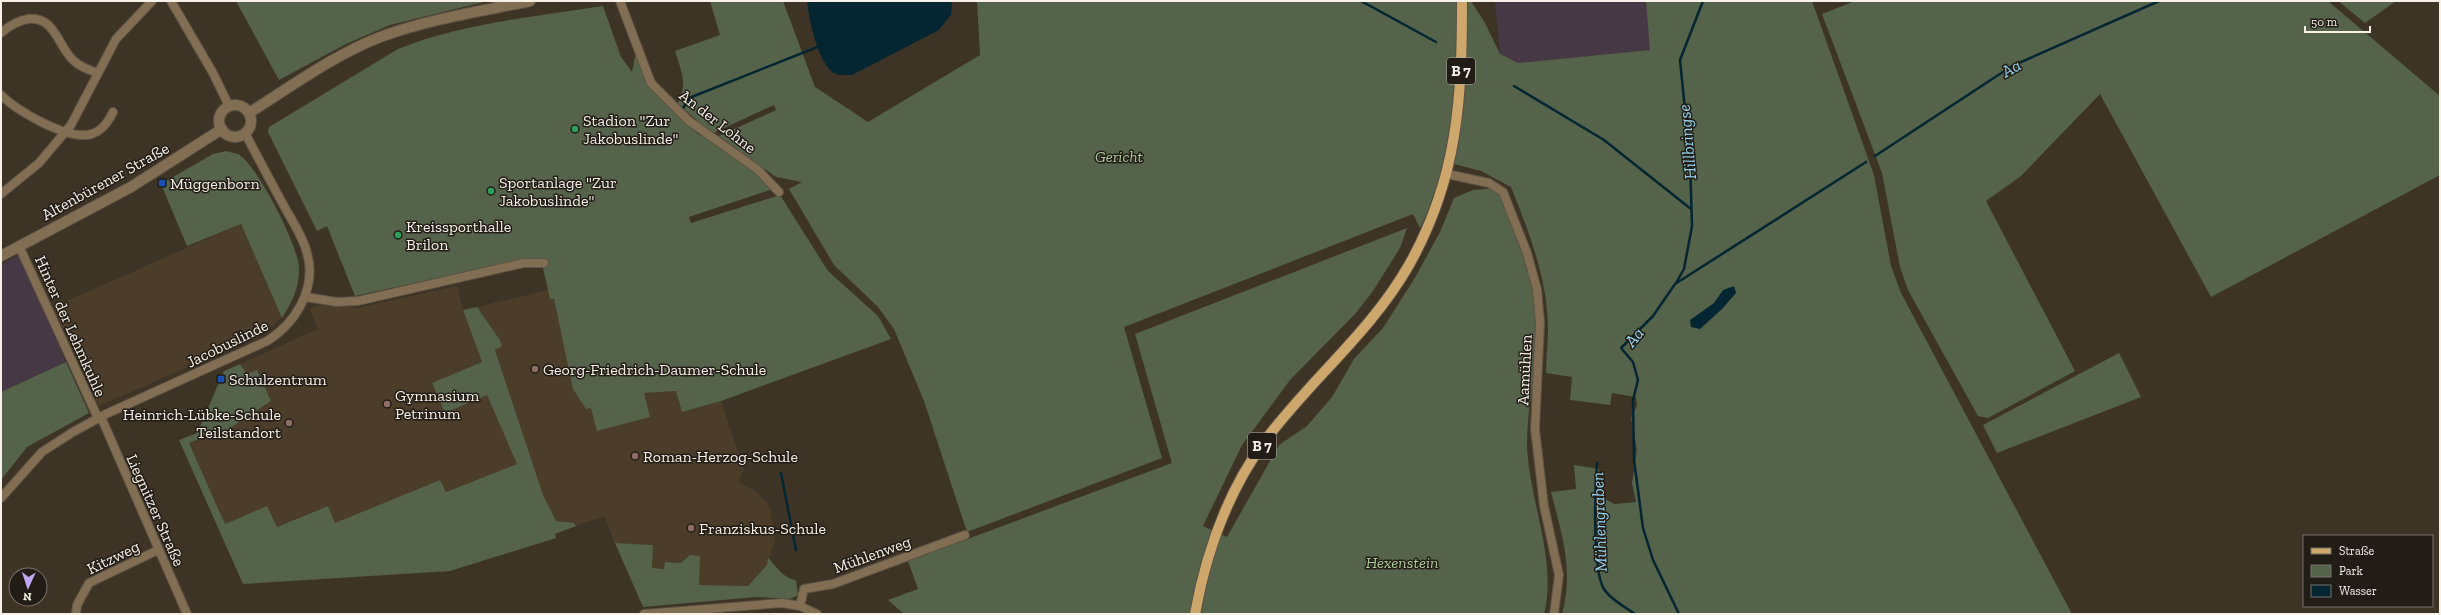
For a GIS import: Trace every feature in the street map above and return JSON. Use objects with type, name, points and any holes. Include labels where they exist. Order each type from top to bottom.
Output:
[{"type":"main road","name":"B 7","points":[[1195,614],[1212,543],[1224,514],[1249,466],[1282,420],[1360,331],[1396,284],[1425,232],[1447,174],[1459,111],[1462,1]]},
{"type":"street","points":[[1,194],[39,163],[66,132],[83,106],[116,38],[152,1]]},
{"type":"street","points":[[171,1],[213,73],[229,106]]},
{"type":"street","points":[[249,113],[315,70],[383,36],[446,19],[530,1]]},
{"type":"street","name":"An der Lohne","points":[[620,1],[651,83],[689,121],[757,169],[780,192]]},
{"type":"street","points":[[1,33],[23,20],[32,18],[43,21],[54,31],[74,61],[98,73]]},
{"type":"street","points":[[1,95],[15,106],[66,132],[82,135],[94,133],[104,126],[113,112]]},
{"type":"street","points":[[229,106],[242,107],[249,113],[251,124],[245,133],[235,136],[222,129],[220,116],[229,106]]},
{"type":"street","name":"Altenbürener Straße","points":[[1,256],[131,187],[222,129]]},
{"type":"street","name":"Jacobuslinde","points":[[1,498],[42,452],[99,418],[267,342],[288,324],[305,297],[309,269],[304,244],[245,133]]},
{"type":"street","name":"Aamühlen","points":[[1447,174],[1489,183],[1503,192],[1527,253],[1538,293],[1540,323],[1535,429],[1544,506],[1559,575],[1554,614]]},
{"type":"street","name":"Hinter der Lehmkuhle","points":[[19,246],[99,418]]},
{"type":"street","points":[[305,297],[337,302],[358,301],[524,263],[544,263]]},
{"type":"street","name":"Liegnitzer Straße","points":[[99,418],[187,614]]},
{"type":"street","name":"Mühlenweg","points":[[800,606],[804,589],[832,584],[965,535]]},
{"type":"street","name":"Kitzweg","points":[[76,614],[76,605],[89,583],[158,550]]},
{"type":"street","points":[[644,614],[775,603],[800,606],[817,614]]},
{"type":"shaded area","points":[[1495,1],[1646,1],[1651,50],[1518,63],[1500,54]]},
{"type":"shaded area","points":[[241,224],[282,318],[259,336],[99,406],[53,307]]},
{"type":"shaded area","points":[[20,254],[66,362],[1,392],[1,265]]},
{"type":"shaded area","points":[[457,286],[463,310],[482,362],[432,383],[446,413],[487,394],[517,464],[445,492],[440,480],[335,523],[328,506],[276,527],[267,506],[225,524],[189,443],[217,432],[218,435],[247,374],[240,364],[318,329],[309,309],[324,304],[357,308]]},
{"type":"shaded area","points":[[548,290],[550,299],[554,298],[577,396],[676,391],[682,412],[721,401],[744,469],[739,482],[757,492],[770,507],[775,539],[767,565],[748,586],[698,585],[690,555],[681,563],[665,562],[665,569],[652,568],[653,545],[615,543],[604,516],[576,526],[573,523],[556,521],[543,495],[495,350],[502,346],[500,340],[477,307]]},
{"type":"green space","points":[[236,1],[488,1],[390,25],[346,44],[279,80]]},
{"type":"green space","name":"Gericht","points":[[710,1],[783,1],[815,87],[868,122],[980,55],[977,1],[1471,1],[1485,23],[1500,54],[1518,63],[1650,50],[1646,1],[1812,1],[1874,175],[1891,266],[1901,293],[2072,614],[1562,614],[1567,582],[1567,567],[1551,492],[1576,489],[1574,465],[1599,469],[1597,494],[1614,504],[1636,502],[1632,483],[1637,450],[1631,418],[1637,406],[1636,397],[1612,393],[1610,405],[1570,400],[1572,377],[1546,373],[1548,330],[1545,293],[1531,239],[1511,187],[1481,171],[1450,163],[1440,178],[1428,212],[1420,228],[1413,214],[1124,327],[1162,458],[967,532],[924,401],[894,329],[878,307],[834,265],[789,189],[802,182],[776,177],[719,136],[776,110],[774,105],[711,134],[678,103],[683,90],[683,84],[675,51],[720,35]]},
{"type":"green space","points":[[1855,1],[2328,1],[2440,96],[2440,175],[2211,297],[2100,94],[2021,176],[1986,201],[2075,371],[1988,418],[1978,416],[1908,290],[1900,267],[1882,173],[1822,14]]},
{"type":"green space","points":[[2338,1],[2396,1],[2365,23]]},
{"type":"green space","name":"Sportanlage \"Zur Jakobuslinde\"","points":[[603,6],[621,57],[632,72],[636,52],[648,82],[698,134],[731,151],[773,189],[689,217],[691,223],[780,195],[828,271],[878,316],[891,339],[721,401],[682,412],[676,391],[644,393],[650,417],[597,431],[591,408],[586,409],[573,389],[554,299],[550,299],[543,268],[544,258],[525,259],[355,296],[327,226],[317,231],[268,132],[269,127],[398,49],[422,40],[499,22]]},
{"type":"green space","points":[[226,151],[238,154],[246,161],[255,173],[276,207],[292,243],[297,258],[299,276],[292,301],[282,318],[241,224],[187,246],[161,184],[213,154]]},
{"type":"green space","name":"Hexenstein","points":[[1492,189],[1501,196],[1509,212],[1524,251],[1535,289],[1538,316],[1538,343],[1527,429],[1527,443],[1532,486],[1545,551],[1547,593],[1544,614],[904,614],[888,600],[918,589],[908,561],[1172,463],[1135,334],[1407,228],[1400,248],[1373,291],[1356,313],[1290,380],[1242,445],[1203,526],[1227,537],[1279,445],[1307,426],[1332,397],[1354,359],[1383,328],[1416,276],[1440,232],[1454,198],[1473,190]]},
{"type":"green space","points":[[477,307],[500,340],[502,346],[495,350],[543,495],[556,521],[574,523],[576,526],[555,534],[556,538],[450,571],[243,584],[179,440],[195,434],[199,429],[224,371],[240,364],[247,374],[257,370],[271,401],[218,436],[216,432],[189,443],[225,524],[267,506],[277,527],[328,506],[335,523],[440,480],[446,492],[517,464],[487,395],[445,413],[432,383],[482,362],[463,310]]},
{"type":"green space","points":[[2119,353],[2141,397],[1997,453],[1983,425]]},
{"type":"green space","points":[[66,362],[89,413],[27,447],[1,480],[1,392]]},
{"type":"green space","points":[[615,543],[653,545],[652,568],[664,569],[665,562],[681,563],[690,555],[700,556],[699,585],[748,586],[767,565],[768,558],[784,575],[796,580],[798,595],[790,599],[757,597],[643,607]]},
{"type":"water","points":[[807,1],[952,1],[951,15],[939,30],[852,75],[846,75],[833,73],[826,65],[814,38]]},
{"type":"water","points":[[1734,286],[1736,293],[1722,309],[1700,329],[1691,327],[1690,320],[1714,303],[1723,290]]},
{"type":"waterway","points":[[1361,1],[1436,42]]},
{"type":"waterway","name":"Hillbringse","points":[[1676,283],[1684,269],[1692,226],[1690,159],[1680,60],[1703,1]]},
{"type":"waterway","name":"Aa","points":[[1875,156],[2012,66],[2159,1]]},
{"type":"waterway","points":[[682,110],[689,98],[820,46]]},
{"type":"waterway","points":[[1514,86],[1604,140],[1691,209]]},
{"type":"waterway","name":"Aa","points":[[1679,614],[1653,560],[1643,528],[1634,460],[1633,400],[1638,380],[1633,362],[1621,348],[1653,316],[1675,284],[1866,162]]},
{"type":"waterway","name":"Mühlengraben","points":[[1597,463],[1595,528],[1600,579],[1607,593],[1618,603],[1635,614]]},
{"type":"waterway","points":[[781,473],[796,550]]},
{"type":"place","name":"Stadion \"Zur Jakobuslinde\"","points":[[575,129]]},
{"type":"place","name":"Müggenborn","points":[[162,183]]},
{"type":"place","name":"Sportanlage \"Zur Jakobuslinde\"","points":[[491,191]]},
{"type":"place","name":"Kreissporthalle Brilon","points":[[398,235]]},
{"type":"place","name":"Georg-Friedrich-Daumer-Schule","points":[[535,369]]},
{"type":"place","name":"Schulzentrum","points":[[221,379]]},
{"type":"place","name":"Gymnasium Petrinum","points":[[387,404]]},
{"type":"place","name":"Heinrich-Lübke-Schule Teilstandort","points":[[289,423]]},
{"type":"place","name":"Roman-Herzog-Schule","points":[[635,456]]},
{"type":"place","name":"Franziskus-Schule","points":[[691,528]]}]
